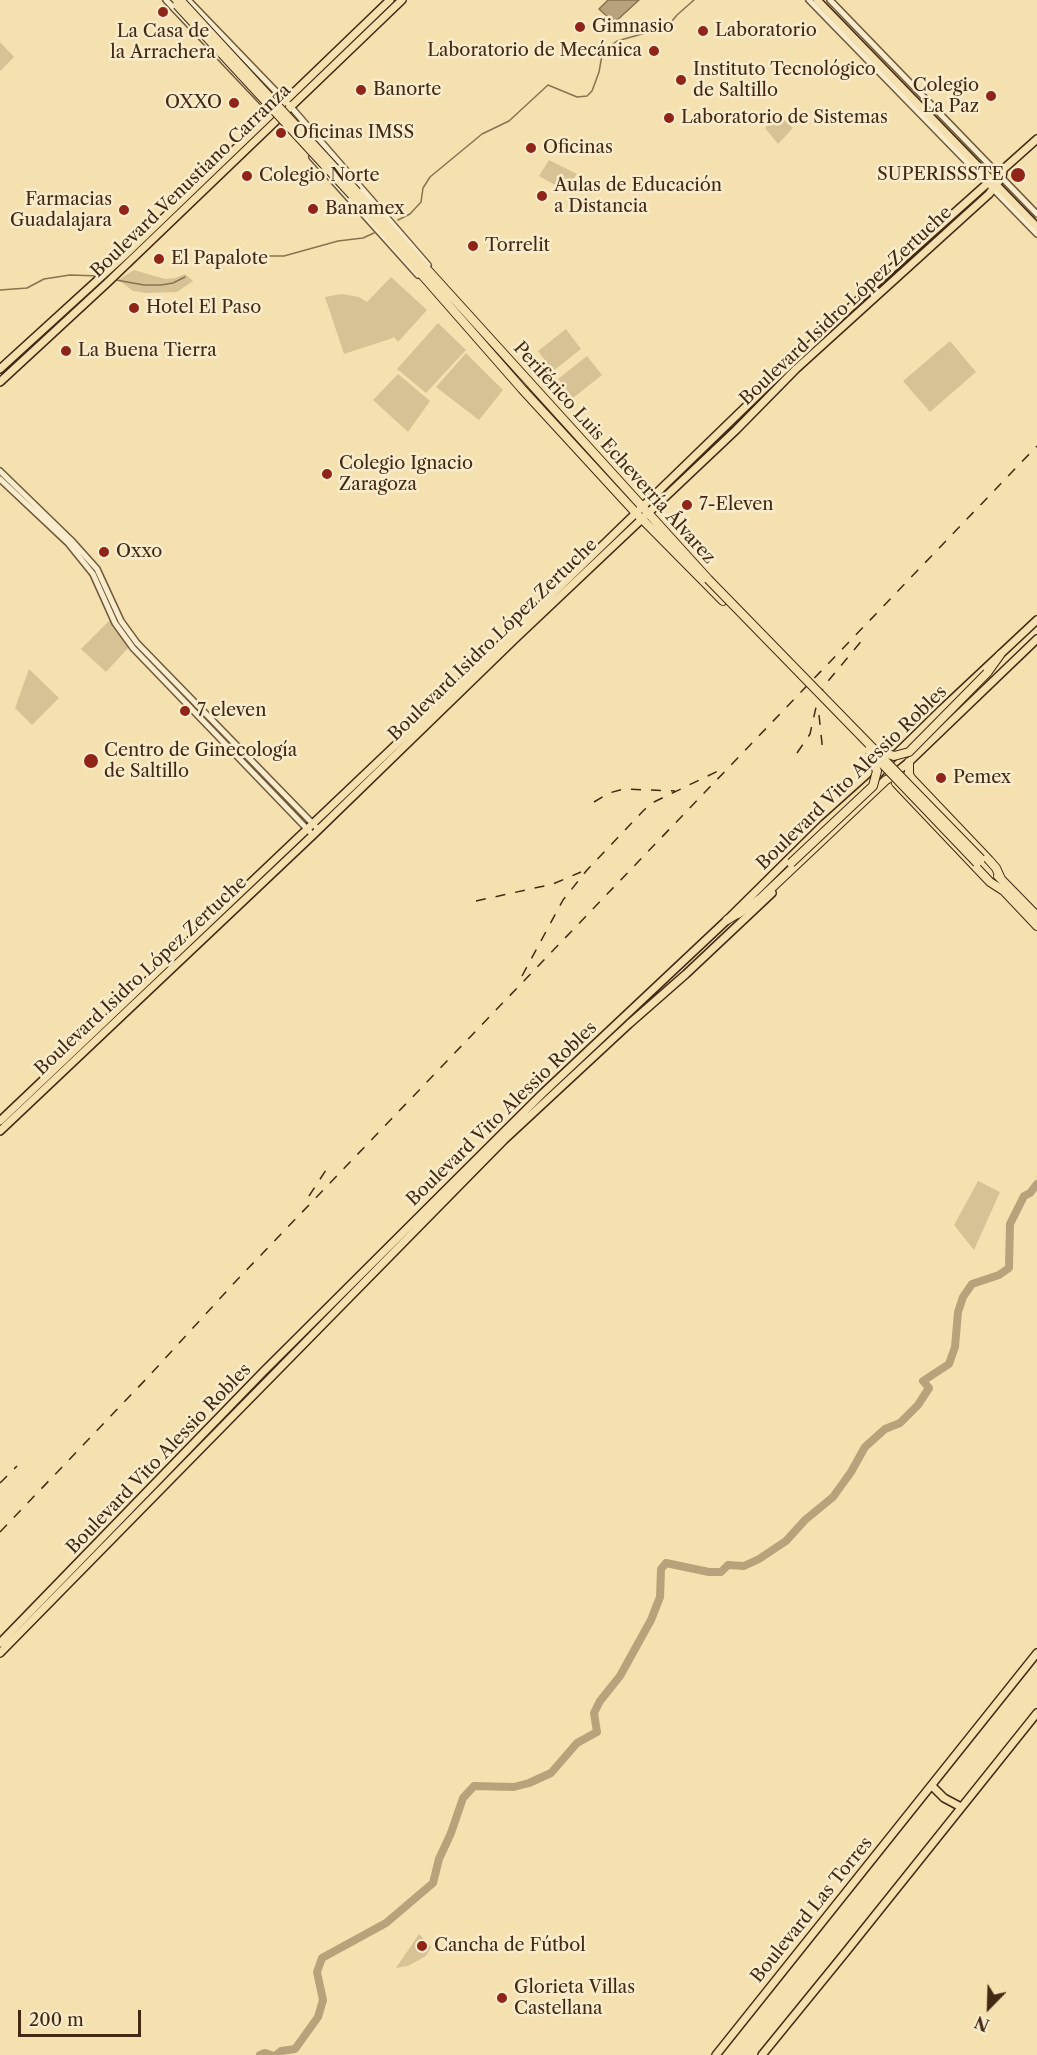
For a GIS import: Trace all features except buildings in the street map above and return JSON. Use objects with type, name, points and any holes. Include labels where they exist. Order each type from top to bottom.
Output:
[{"type":"highway","name":"Periférico Luis Echeverría Álvarez","points":[[180,1],[354,193],[437,279],[706,580]]},
{"type":"highway","name":"Periférico Luis Echeverría Álvarez","points":[[354,193],[476,337],[635,512],[706,580],[869,746],[979,861],[1037,926]]},
{"type":"highway","points":[[454,298],[476,337]]},
{"type":"highway","points":[[522,389],[551,408]]},
{"type":"highway","points":[[869,746],[888,755],[909,752],[987,673],[1000,655]]},
{"type":"highway","points":[[738,914],[873,786],[877,771],[869,746]]},
{"type":"highway","points":[[891,777],[900,751]]},
{"type":"highway","points":[[909,762],[911,778],[989,860],[1001,879]]},
{"type":"highway","points":[[891,777],[990,882],[1007,893]]},
{"type":"highway","points":[[727,920],[760,898],[882,783],[891,777],[911,778]]},
{"type":"highway","points":[[903,790],[905,781],[911,778]]},
{"type":"highway","name":"Periférico Luis Echeverría Álvarez","points":[[979,861],[1001,879],[1037,916]]},
{"type":"main road","name":"Boulevard Venustiano Carranza","points":[[288,104],[390,0]]},
{"type":"main road","name":"Boulevard Venustiano Carranza","points":[[0,369],[402,0]]},
{"type":"main road","points":[[820,0],[1037,220]]},
{"type":"main road","points":[[820,0],[832,4],[843,24]]},
{"type":"main road","points":[[266,106],[273,117]]},
{"type":"main road","name":"Boulevard Venustiano Carranza","points":[[0,382],[106,284],[273,117]]},
{"type":"main road","name":"Boulevard Isidro López Zertuche","points":[[0,1131],[51,1078],[447,700],[642,519],[1037,139]]},
{"type":"main road","points":[[996,179],[1037,227]]},
{"type":"main road","name":"Boulevard Isidro López Zertuche","points":[[447,700],[641,506],[846,311],[996,179]]},
{"type":"main road","name":"Boulevard Vito Alessio Robles","points":[[0,1643],[63,1584],[150,1496],[220,1417],[330,1311],[415,1220],[872,781],[942,709],[1037,620]]},
{"type":"main road","name":"Boulevard Vito Alessio Robles","points":[[583,1060],[725,938],[1037,639]]},
{"type":"main road","points":[[885,750],[917,754]]},
{"type":"main road","name":"Boulevard Isidro López Zertuche","points":[[0,1121],[51,1078]]},
{"type":"main road","name":"Boulevard Vito Alessio Robles","points":[[0,1653],[63,1584]]},
{"type":"main road","name":"Boulevard Las Torres","points":[[716,2055],[1037,1653]]},
{"type":"main road","points":[[762,2055],[1037,1713]]},
{"type":"main road","points":[[932,1786],[944,1798],[962,1807]]},
{"type":"street","points":[[166,0],[266,106]]},
{"type":"street","points":[[809,0],[843,24]]},
{"type":"street","points":[[180,1],[288,104],[418,253],[437,279]]},
{"type":"street","points":[[258,99],[268,105],[273,105],[277,100],[277,94]]},
{"type":"street","points":[[286,127],[286,120],[289,116],[299,116]]},
{"type":"street","name":"Periférico Luis Echeverría Álvarez","points":[[273,117],[286,127],[413,271],[435,290]]},
{"type":"street","points":[[996,179],[1037,214]]},
{"type":"street","points":[[996,179],[1037,234]]},
{"type":"street","points":[[0,471],[71,540],[97,569],[121,621],[137,643],[312,829]]},
{"type":"street","points":[[0,479],[68,543],[93,574],[115,623],[133,648],[312,829]]},
{"type":"shaded area","points":[[608,0],[639,0],[614,23],[599,9]]},
{"type":"shaded area","points":[[0,42],[14,57],[0,71]]},
{"type":"shaded area","points":[[778,114],[793,128],[778,144],[765,128]]},
{"type":"shaded area","points":[[549,160],[577,174],[564,190],[539,176]]},
{"type":"shaded area","points":[[134,270],[165,279],[185,274],[193,281],[177,292],[133,291],[118,280]]},
{"type":"shaded area","points":[[391,277],[427,310],[398,342],[393,336],[393,338],[344,354],[325,297],[342,294],[359,297],[367,302]]},
{"type":"shaded area","points":[[438,323],[466,350],[426,393],[397,369]]},
{"type":"shaded area","points":[[566,329],[581,349],[553,371],[538,351]]},
{"type":"shaded area","points":[[950,341],[976,372],[930,412],[903,381]]},
{"type":"shaded area","points":[[466,353],[503,390],[479,420],[436,387]]},
{"type":"shaded area","points":[[587,356],[602,375],[573,398],[558,379]]},
{"type":"shaded area","points":[[398,374],[430,401],[408,432],[373,400]]},
{"type":"shaded area","points":[[110,620],[130,646],[106,672],[81,649]]},
{"type":"shaded area","points":[[29,669],[59,698],[32,725],[15,708]]},
{"type":"shaded area","points":[[978,1181],[1000,1192],[974,1250],[954,1225]]},
{"type":"shaded area","points":[[419,1934],[431,1947],[426,1956],[408,1966],[396,1968]]},
{"type":"waterway","points":[[398,220],[410,214],[421,202],[423,188],[430,177],[482,134],[509,121],[548,85],[577,97],[587,96],[592,91],[599,72],[602,55],[609,47],[617,41],[667,27],[694,0]]},
{"type":"waterway","points":[[261,256],[284,256],[338,241],[363,238],[374,233]]},
{"type":"waterway","points":[[0,290],[27,288],[44,279],[70,275],[100,276]]},
{"type":"waterway","points":[[116,280],[144,285],[161,285],[173,283],[185,277]]},
{"type":"waterway","points":[[276,2055],[281,2051],[295,2049],[318,2017],[323,2000],[317,1972],[322,1958],[386,1923],[433,1883],[439,1859],[463,1798],[474,1786],[514,1787],[529,1783],[551,1773],[577,1743],[597,1732],[594,1713],[600,1701],[620,1676],[651,1620],[660,1597],[661,1569],[666,1563],[709,1572],[721,1572],[728,1565],[744,1566],[759,1559],[786,1541],[805,1520],[833,1497],[865,1447],[885,1429],[900,1423],[918,1405],[929,1388],[923,1381],[949,1364],[955,1347],[958,1312],[963,1297],[972,1284],[999,1275],[1009,1268],[1010,1224],[1024,1196],[1030,1193],[1037,1184]]},
{"type":"waterway","points":[[260,2055],[265,2053],[271,2055]]},
{"type":"railway","points":[[0,1532],[236,1281],[1037,446]]},
{"type":"railway","points":[[797,753],[810,734],[817,703],[824,686],[864,638]]},
{"type":"railway","points":[[819,715],[823,753]]},
{"type":"railway","points":[[522,976],[563,900],[587,870],[644,810],[654,802],[720,770]]},
{"type":"railway","points":[[594,802],[609,793],[624,789],[675,791]]},
{"type":"railway","points":[[476,901],[553,884],[581,872]]},
{"type":"railway","points":[[309,1196],[330,1164]]},
{"type":"railway","points":[[0,1483],[17,1466]]},
{"type":"place","name":"La Casa de la Arrachera","points":[[163,12]]},
{"type":"place","name":"Gimnasio","points":[[580,27]]},
{"type":"place","name":"Laboratorio","points":[[703,31]]},
{"type":"place","name":"Laboratorio de Mecánica","points":[[654,51]]},
{"type":"place","name":"Instituto Tecnológico de Saltillo","points":[[681,80]]},
{"type":"place","name":"Banorte","points":[[361,90]]},
{"type":"place","name":"Colegio La Paz","points":[[991,96]]},
{"type":"place","name":"OXXO","points":[[234,103]]},
{"type":"place","name":"Laboratorio de Sistemas","points":[[669,118]]},
{"type":"place","name":"Oficinas IMSS","points":[[281,133]]},
{"type":"place","name":"Oficinas","points":[[531,148]]},
{"type":"place","name":"SUPERISSSTE","points":[[1018,175]]},
{"type":"place","name":"Colegio Norte","points":[[247,176]]},
{"type":"place","name":"Aulas de Educación a Distancia","points":[[542,196]]},
{"type":"place","name":"Banamex","points":[[313,209]]},
{"type":"place","name":"Farmacias Guadalajara","points":[[124,210]]},
{"type":"place","name":"Torrelit","points":[[473,246]]},
{"type":"place","name":"El Papalote","points":[[159,259]]},
{"type":"place","name":"Hotel El Paso","points":[[134,308]]},
{"type":"place","name":"La Buena Tierra","points":[[66,351]]},
{"type":"place","name":"Colegio Ignacio Zaragoza","points":[[327,474]]},
{"type":"place","name":"7-Eleven","points":[[687,505]]},
{"type":"place","name":"Oxxo","points":[[104,552]]},
{"type":"place","name":"7 eleven","points":[[185,711]]},
{"type":"place","name":"Centro de Ginecología de Saltillo","points":[[91,761]]},
{"type":"place","name":"Pemex","points":[[941,778]]},
{"type":"place","name":"Cancha de Fútbol","points":[[422,1946]]},
{"type":"place","name":"Glorieta Villas Castellana","points":[[502,1998]]}]
